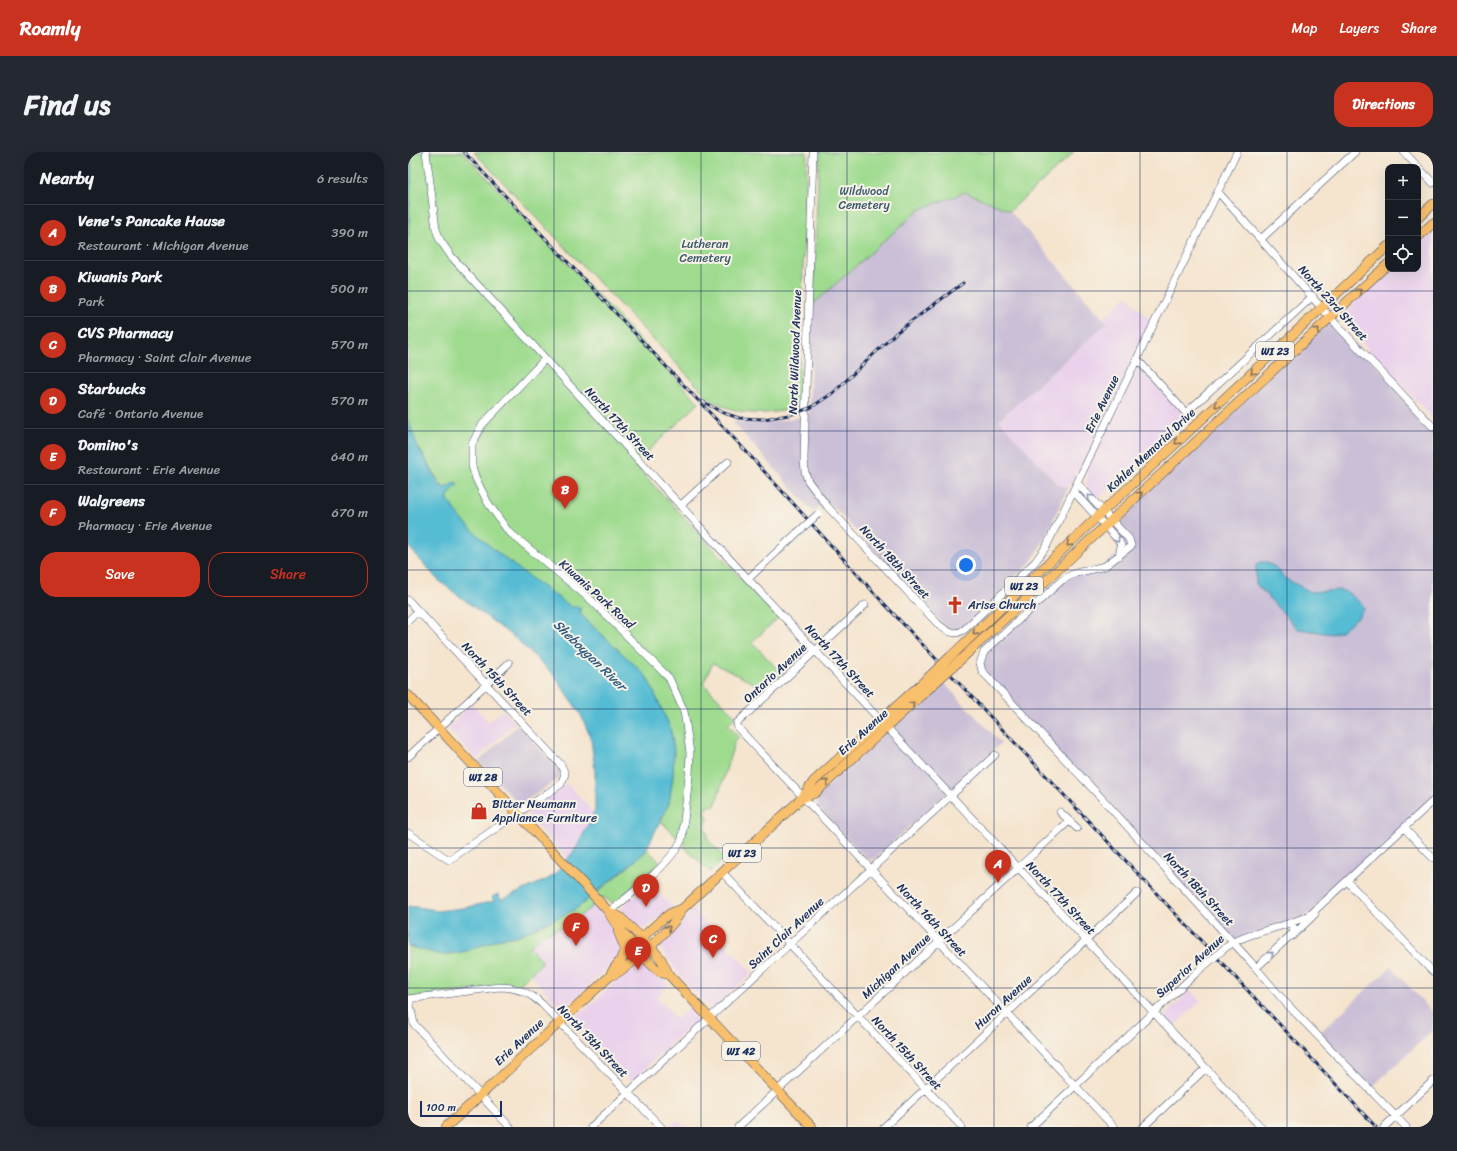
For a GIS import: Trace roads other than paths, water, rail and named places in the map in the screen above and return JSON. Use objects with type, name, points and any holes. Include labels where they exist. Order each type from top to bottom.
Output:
[{"type":"main road","points":[[1421,215],[1433,204]]},
{"type":"main road","points":[[1419,236],[1433,223]]},
{"type":"main road","name":"Kohler Memorial Drive","points":[[935,677],[1100,514],[1385,249]]},
{"type":"main road","name":"Kohler Memorial Drive","points":[[954,659],[1108,523],[1385,267]]},
{"type":"main road","name":"Erie Avenue","points":[[610,976],[618,963],[642,939],[670,914],[682,908],[802,798],[815,793],[884,724],[935,677]]},
{"type":"main road","name":"WI 28","points":[[408,695],[610,912],[617,926],[642,953]]},
{"type":"main road","name":"Erie Avenue","points":[[446,1127],[610,976],[626,967],[650,946],[676,920],[682,908]]},
{"type":"main road","name":"WI 28","points":[[610,912],[619,916],[650,946]]},
{"type":"main road","points":[[617,926],[625,949],[618,963]]},
{"type":"main road","name":"WI 42","points":[[650,946],[661,958],[669,975],[812,1127]]},
{"type":"main road","name":"WI 42","points":[[642,953],[658,970],[669,975]]},
{"type":"street","name":"North 17th Street","points":[[426,152],[434,220],[440,240],[454,259],[680,506],[1261,1127]]},
{"type":"street","name":"North Wildwood Avenue","points":[[813,152],[804,459],[805,472],[808,481],[827,506]]},
{"type":"street","name":"Erie Avenue","points":[[949,633],[956,634],[965,629],[1035,562],[1046,547],[1238,152]]},
{"type":"street","points":[[1261,239],[1355,152]]},
{"type":"street","points":[[1404,152],[1415,164]]},
{"type":"street","points":[[1421,170],[1433,184]]},
{"type":"street","name":"North 23rd Street","points":[[1218,192],[1313,296],[1331,318],[1433,427]]},
{"type":"street","points":[[1137,359],[1186,413],[1313,296]]},
{"type":"street","name":"Kiwanis Park Road","points":[[545,359],[482,425],[472,444],[472,466],[482,491],[501,522],[591,600],[669,678],[679,699],[687,726],[690,752],[689,776],[683,828],[678,846],[655,872],[610,912]]},
{"type":"street","points":[[680,506],[728,462]]},
{"type":"street","points":[[1077,483],[1108,523],[1132,543],[1130,548],[1119,556]]},
{"type":"street","points":[[1073,491],[1100,514]]},
{"type":"street","points":[[748,579],[827,506]]},
{"type":"street","name":"North 18th Street","points":[[827,506],[938,624],[949,633]]},
{"type":"street","points":[[1108,523],[1120,543],[1119,556]]},
{"type":"street","name":"North 18th Street","points":[[1119,556],[1105,566],[1076,573],[1062,580],[984,652],[980,663],[982,671],[985,676],[1107,804],[1327,1046],[1406,1127]]},
{"type":"street","name":"North 15th Street","points":[[408,600],[563,767],[565,776],[562,783],[518,814]]},
{"type":"street","name":"Ontario Avenue","points":[[737,726],[737,723],[865,605]]},
{"type":"street","points":[[408,620],[418,611]]},
{"type":"street","points":[[408,757],[510,663]]},
{"type":"street","name":"North 16th Street","points":[[737,726],[802,798],[1114,1127]]},
{"type":"street","name":"Saint Clair Avenue","points":[[591,1127],[995,755]]},
{"type":"street","name":"Superior Avenue","points":[[1031,1127],[1225,948],[1233,942],[1255,932],[1291,922],[1307,916],[1316,910],[1433,801]]},
{"type":"street","points":[[1060,812],[1076,828]]},
{"type":"street","points":[[408,833],[449,860],[518,814]]},
{"type":"street","name":"Michigan Avenue","points":[[738,1127],[1019,869],[1069,821]]},
{"type":"street","points":[[1404,828],[1433,858]]},
{"type":"street","name":"North 15th Street","points":[[722,872],[962,1127]]},
{"type":"street","points":[[1348,881],[1433,972]]},
{"type":"street","name":"Huron Avenue","points":[[884,1127],[1137,894]]},
{"type":"street","points":[[1256,968],[1314,916],[1316,910]]},
{"type":"street","points":[[1286,941],[1294,932],[1291,922]]},
{"type":"street","name":"North 13th Street","points":[[409,999],[499,987],[517,989],[528,994],[539,1002],[661,1127]]},
{"type":"street","points":[[409,999],[410,1025],[481,1095],[510,1127]]},
{"type":"street","points":[[1143,1127],[1206,1068]]},
{"type":"street","points":[[1384,1127],[1433,1081]]},
{"type":"water","points":[[408,152],[411,152],[411,179],[408,238]]},
{"type":"water","name":"Sheboygan River","points":[[408,420],[417,445],[440,486],[446,488],[455,482],[458,484],[447,497],[456,511],[469,526],[485,542],[522,572],[572,607],[580,607],[580,614],[647,677],[670,727],[674,751],[673,776],[669,803],[645,852],[576,909],[517,936],[501,938],[466,951],[442,955],[408,946],[408,906],[436,911],[464,908],[494,901],[492,897],[498,894],[501,900],[548,879],[559,870],[577,847],[595,810],[595,771],[591,739],[581,715],[553,674],[516,639],[438,580],[408,546]]},
{"type":"water","points":[[1260,562],[1266,562],[1275,567],[1286,579],[1311,592],[1341,590],[1350,594],[1365,607],[1358,617],[1341,631],[1331,634],[1298,629],[1256,584],[1256,565]]},
{"type":"railway","points":[[464,152],[743,448],[876,595],[1376,1127]]},
{"type":"railway","points":[[702,401],[721,412],[739,418],[763,419],[789,415],[810,408],[833,393],[897,332],[963,283]]},
{"type":"place","name":"Kiwanis Park","points":[[565,509]]},
{"type":"place","name":"Arise Church","points":[[955,605]]},
{"type":"place","name":"Bitter Neumann Appliance Furniture","points":[[479,811]]},
{"type":"place","name":"Vene's Pancake Hause","points":[[998,883]]},
{"type":"place","name":"Starbucks","points":[[646,907]]},
{"type":"place","name":"Walgreens","points":[[576,946]]},
{"type":"place","name":"CVS Pharmacy","points":[[713,958]]},
{"type":"place","name":"Domino's","points":[[638,970]]},
{"type":"park label","name":"Wildwood Cemetery","points":[[864,198]]},
{"type":"park label","name":"Lutheran Cemetery","points":[[705,251]]}]
